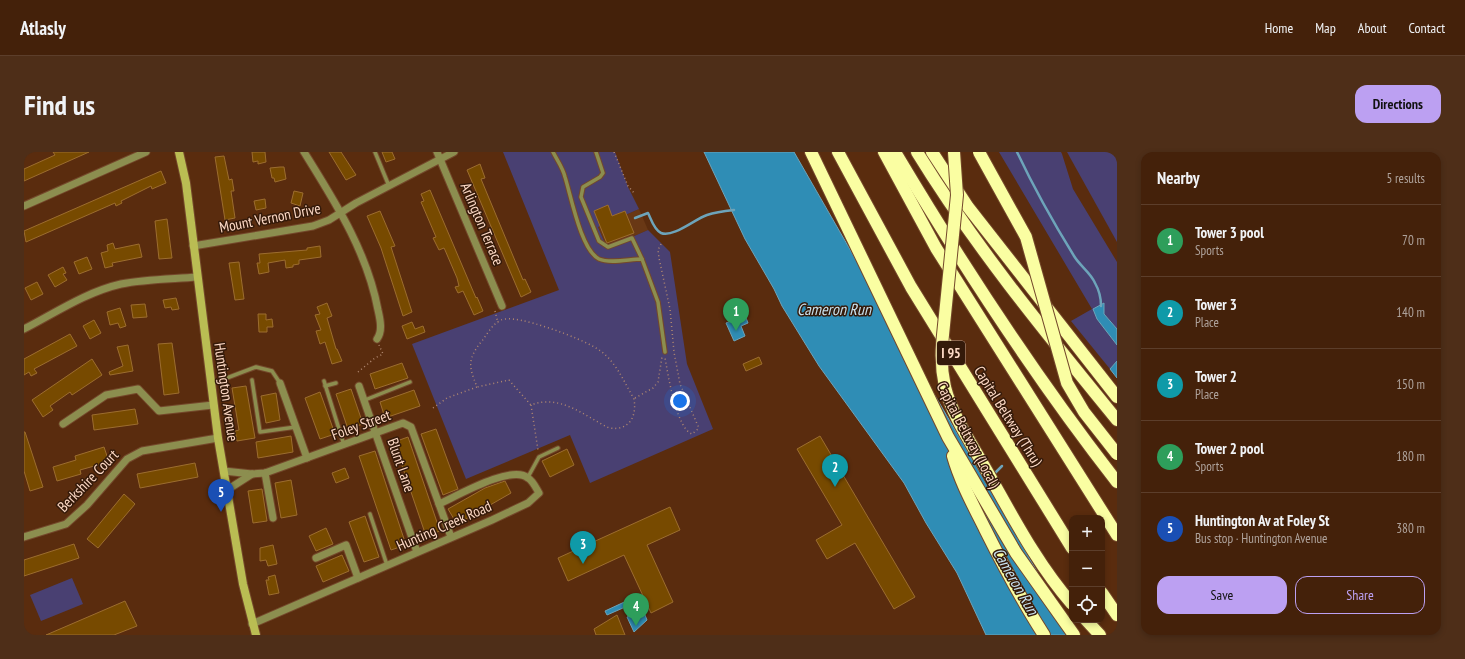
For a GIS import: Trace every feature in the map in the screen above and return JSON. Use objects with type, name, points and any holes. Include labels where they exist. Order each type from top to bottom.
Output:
[{"type":"highway","name":"Capital Beltway (Local)","points":[[810,152],[948,437],[1016,553],[1074,635]]},
{"type":"highway","name":"Capital Beltway (Thru)","points":[[838,152],[916,294],[1069,543]]},
{"type":"highway","points":[[884,152],[936,248],[1117,535]]},
{"type":"highway","points":[[895,152],[954,249],[1002,322],[1085,441],[1117,482]]},
{"type":"highway","points":[[917,152],[965,227],[998,272],[1038,324],[1117,420]]},
{"type":"highway","points":[[932,152],[968,207],[1117,397]]},
{"type":"highway","points":[[954,152],[957,178],[957,202],[944,313],[942,352],[945,387],[958,420],[1019,527],[1051,578],[1069,600]]},
{"type":"highway","points":[[979,152],[1026,237],[1067,383],[1084,412],[1117,454]]},
{"type":"highway","points":[[948,437],[956,468],[974,508],[1003,566],[1044,635]]},
{"type":"highway","points":[[1105,597],[1117,615]]},
{"type":"highway","points":[[1089,623],[1100,635]]},
{"type":"main road","name":"Huntington Avenue","points":[[178,152],[186,183],[210,384],[218,438],[243,584],[256,635]]},
{"type":"street","points":[[24,206],[146,152]]},
{"type":"street","points":[[304,152],[341,212],[370,275],[380,320],[380,329],[377,339]]},
{"type":"street","name":"Arlington Terrace","points":[[437,152],[499,308]]},
{"type":"street","name":"Mount Vernon Drive","points":[[193,246],[313,226],[329,220],[341,212],[454,152]]},
{"type":"street","points":[[24,329],[89,295],[110,287],[142,281],[197,277]]},
{"type":"street","points":[[280,383],[307,458]]},
{"type":"street","name":"Blunt Lane","points":[[359,386],[417,552]]},
{"type":"street","points":[[63,424],[106,395],[138,389],[159,411],[213,405]]},
{"type":"street","name":"Foley Street","points":[[224,471],[252,474],[265,473],[403,423],[411,427],[451,537]]},
{"type":"street","name":"Berkshire Court","points":[[24,536],[66,524],[87,505],[127,459],[134,455],[142,451],[218,438]]},
{"type":"street","points":[[265,473],[273,518]]},
{"type":"street","name":"Foley Street","points":[[227,490],[252,474]]},
{"type":"street","name":"Hunting Creek Road","points":[[252,624],[528,503],[538,493],[528,477],[518,474],[503,476],[439,504]]},
{"type":"street","points":[[316,558],[346,545],[358,578]]},
{"type":"lane","points":[[375,152],[389,186]]},
{"type":"lane","points":[[553,152],[565,175],[574,210],[585,239],[594,254],[601,260],[609,261],[642,259]]},
{"type":"lane","points":[[596,152],[603,172],[600,177],[583,187],[581,197],[599,241],[608,247],[632,238],[642,259],[658,302],[665,352]]},
{"type":"lane","points":[[210,384],[256,367],[272,371],[280,383]]},
{"type":"lane","points":[[252,380],[260,432],[297,427]]},
{"type":"lane","points":[[324,381],[344,445]]},
{"type":"lane","points":[[365,400],[410,382]]},
{"type":"lane","points":[[326,386],[336,383]]},
{"type":"lane","points":[[528,477],[539,456],[558,448]]},
{"type":"lane","points":[[370,514],[387,565]]},
{"type":"path","points":[[614,152],[628,186],[635,194]]},
{"type":"path","points":[[661,244],[658,250],[659,258],[670,309],[674,352],[680,384],[698,426],[698,429],[692,434],[683,425],[678,411],[665,352]]},
{"type":"path","points":[[498,322],[499,308]]},
{"type":"path","points":[[477,387],[470,370],[470,361],[478,346],[498,322],[513,319],[559,331],[596,347],[610,359],[634,398],[635,404],[632,418],[621,429],[609,428],[560,402],[541,401],[531,405]]},
{"type":"path","points":[[358,372],[375,358],[383,354],[377,339]]},
{"type":"path","points":[[634,398],[653,388],[658,382],[662,356],[665,352]]},
{"type":"path","points":[[433,408],[447,398],[477,387],[509,380],[531,405],[539,456]]},
{"type":"shaded area","points":[[503,152],[615,152],[628,187],[639,209],[598,227],[607,248],[648,230],[670,252],[687,364],[713,429],[590,483],[570,435],[466,479],[412,344],[559,290]]},
{"type":"shaded area","points":[[999,152],[1061,152],[1073,189],[1117,262],[1117,329],[1104,314],[1097,319],[1117,345],[1117,361],[1110,369],[1071,321],[1092,309]]},
{"type":"shaded area","points":[[1067,152],[1117,152],[1117,242]]},
{"type":"shaded area","points":[[639,209],[648,230],[607,248],[598,227]]},
{"type":"shaded area","points":[[72,578],[83,604],[41,621],[30,595]]},
{"type":"water","name":"Cameron Run","points":[[704,152],[794,152],[1073,635],[986,635],[957,573],[926,523],[904,483],[819,366],[782,306],[774,289],[745,239]]},
{"type":"water","points":[[1104,303],[1104,314],[1117,329],[1117,345],[1097,319],[1093,309]]},
{"type":"water","points":[[745,315],[748,323],[741,326],[745,336],[734,341],[726,323]]},
{"type":"water","points":[[1117,361],[1117,378],[1110,369]]},
{"type":"water","points":[[633,598],[636,605],[633,606],[632,604],[607,615],[605,611]]},
{"type":"water","points":[[643,610],[647,620],[634,632],[627,617]]},
{"type":"building","points":[[53,152],[89,152],[24,181],[24,169],[55,155]]},
{"type":"building","points":[[252,152],[265,152],[266,162],[258,164],[258,161],[253,162]]},
{"type":"building","points":[[329,152],[341,152],[356,175],[346,180]]},
{"type":"building","points":[[382,152],[392,152],[395,159],[386,162]]},
{"type":"building","points":[[224,156],[229,180],[232,179],[234,191],[231,191],[235,218],[225,220],[215,157]]},
{"type":"building","points":[[480,164],[485,178],[481,179],[523,280],[525,279],[531,292],[521,297],[467,170]]},
{"type":"building","points":[[284,167],[286,179],[275,182],[274,178],[272,178],[270,168]]},
{"type":"building","points":[[161,171],[166,183],[152,189],[151,186],[121,201],[122,203],[116,206],[115,203],[26,242],[24,231]]},
{"type":"building","points":[[430,190],[483,311],[474,315],[463,291],[458,293],[455,287],[459,286],[457,278],[444,248],[439,250],[433,238],[436,237],[421,202],[424,201],[421,194]]},
{"type":"building","points":[[294,191],[303,193],[300,206],[291,203]]},
{"type":"building","points":[[265,199],[266,208],[256,210],[254,201]]},
{"type":"building","points":[[608,205],[612,216],[625,211],[634,233],[607,243],[594,211]]},
{"type":"building","points":[[380,211],[395,246],[391,247],[412,312],[403,316],[381,248],[367,216]]},
{"type":"building","points":[[167,219],[172,258],[159,259],[155,221]]},
{"type":"building","points":[[113,243],[115,249],[139,244],[142,257],[112,263],[113,266],[105,268],[101,253],[108,251],[107,245]]},
{"type":"building","points":[[320,246],[321,257],[299,260],[299,264],[286,268],[285,260],[268,263],[269,272],[259,274],[257,263],[260,263],[259,254],[307,250],[307,248]]},
{"type":"building","points":[[87,257],[92,269],[79,274],[74,262]]},
{"type":"building","points":[[239,262],[244,299],[235,300],[229,263]]},
{"type":"building","points":[[63,267],[66,273],[63,274],[67,280],[55,287],[48,275]]},
{"type":"building","points":[[37,282],[43,294],[31,300],[25,288]]},
{"type":"building","points":[[176,298],[179,309],[172,310],[171,307],[165,308],[163,300]]},
{"type":"building","points":[[327,303],[332,316],[327,318],[336,349],[342,361],[332,364],[325,342],[320,344],[316,331],[321,330],[315,315],[320,314],[317,307]]},
{"type":"building","points":[[145,304],[147,317],[133,318],[131,305]]},
{"type":"building","points":[[120,308],[126,326],[120,328],[118,323],[110,325],[107,312]]},
{"type":"building","points":[[258,314],[266,314],[266,320],[272,319],[273,327],[267,327],[267,332],[259,332]]},
{"type":"building","points":[[94,320],[101,333],[90,339],[83,326]]},
{"type":"building","points":[[412,322],[415,329],[423,326],[425,332],[407,339],[402,326]]},
{"type":"building","points":[[70,334],[77,346],[34,369],[37,373],[31,376],[29,372],[24,375],[24,359]]},
{"type":"building","points":[[172,343],[179,393],[164,395],[158,344]]},
{"type":"building","points":[[128,345],[133,371],[110,375],[109,372],[123,366],[117,347]]},
{"type":"building","points":[[759,357],[762,364],[746,371],[743,364]]},
{"type":"building","points":[[92,359],[102,375],[72,395],[70,392],[50,406],[53,410],[43,417],[32,400]]},
{"type":"building","points":[[402,363],[408,378],[375,389],[370,374]]},
{"type":"building","points":[[246,386],[255,438],[237,441],[235,431],[239,430],[232,388]]},
{"type":"building","points":[[351,389],[363,424],[348,429],[336,394]]},
{"type":"building","points":[[414,390],[420,406],[385,418],[380,402]]},
{"type":"building","points":[[320,392],[335,434],[320,439],[305,398]]},
{"type":"building","points":[[276,393],[280,420],[266,423],[261,396]]},
{"type":"building","points":[[135,409],[138,424],[94,430],[92,415]]},
{"type":"building","points":[[436,429],[458,489],[443,495],[421,434]]},
{"type":"building","points":[[24,432],[43,487],[30,491],[24,471]]},
{"type":"building","points":[[291,436],[293,452],[258,458],[256,442]]},
{"type":"building","points":[[820,436],[915,597],[894,609],[855,543],[827,559],[816,540],[842,525],[797,449]]},
{"type":"building","points":[[408,437],[440,531],[426,536],[394,442]]},
{"type":"building","points":[[104,447],[108,459],[104,460],[105,463],[80,470],[81,474],[57,481],[53,467],[76,460],[75,456]]},
{"type":"building","points":[[567,449],[574,465],[550,477],[542,461]]},
{"type":"building","points":[[375,451],[406,545],[391,550],[359,456]]},
{"type":"building","points":[[195,463],[198,477],[140,488],[137,474]]},
{"type":"building","points":[[345,468],[349,478],[336,483],[332,473]]},
{"type":"building","points":[[291,480],[297,515],[281,518],[275,483]]},
{"type":"building","points":[[505,481],[511,493],[457,524],[448,509],[485,488]]},
{"type":"building","points":[[262,489],[267,521],[253,523],[248,491]]},
{"type":"building","points":[[124,494],[135,504],[98,548],[87,539]]},
{"type":"building","points":[[670,507],[680,530],[647,545],[673,602],[651,613],[624,555],[568,581],[558,558]]},
{"type":"building","points":[[365,516],[379,557],[364,562],[349,522]]},
{"type":"building","points":[[326,528],[333,544],[316,551],[309,536]]},
{"type":"building","points":[[74,544],[79,558],[24,576],[24,560]]},
{"type":"building","points":[[273,545],[277,564],[268,566],[266,560],[260,561],[260,548]]},
{"type":"building","points":[[342,555],[349,571],[323,582],[316,566]]},
{"type":"building","points":[[275,575],[279,593],[269,595],[266,580],[269,580],[268,577]]},
{"type":"building","points":[[125,601],[137,626],[114,635],[46,635]]},
{"type":"building","points":[[617,615],[625,635],[596,635],[594,629]]},
{"type":"waterway","points":[[1017,152],[1051,218],[1076,260],[1093,279],[1099,291],[1101,306]]},
{"type":"waterway","points":[[635,218],[648,213],[656,229],[659,232],[666,234],[678,231],[707,215],[734,210]]},
{"type":"waterway","points":[[993,475],[1002,466]]},
{"type":"place","name":"Tower 3 pool","points":[[736,331]]},
{"type":"place","name":"Tower 3","points":[[835,487]]},
{"type":"place","name":"Huntington Av at Foley St","points":[[221,512]]},
{"type":"place","name":"Tower 2","points":[[583,564]]},
{"type":"place","name":"Tower 2 pool","points":[[636,626]]}]
